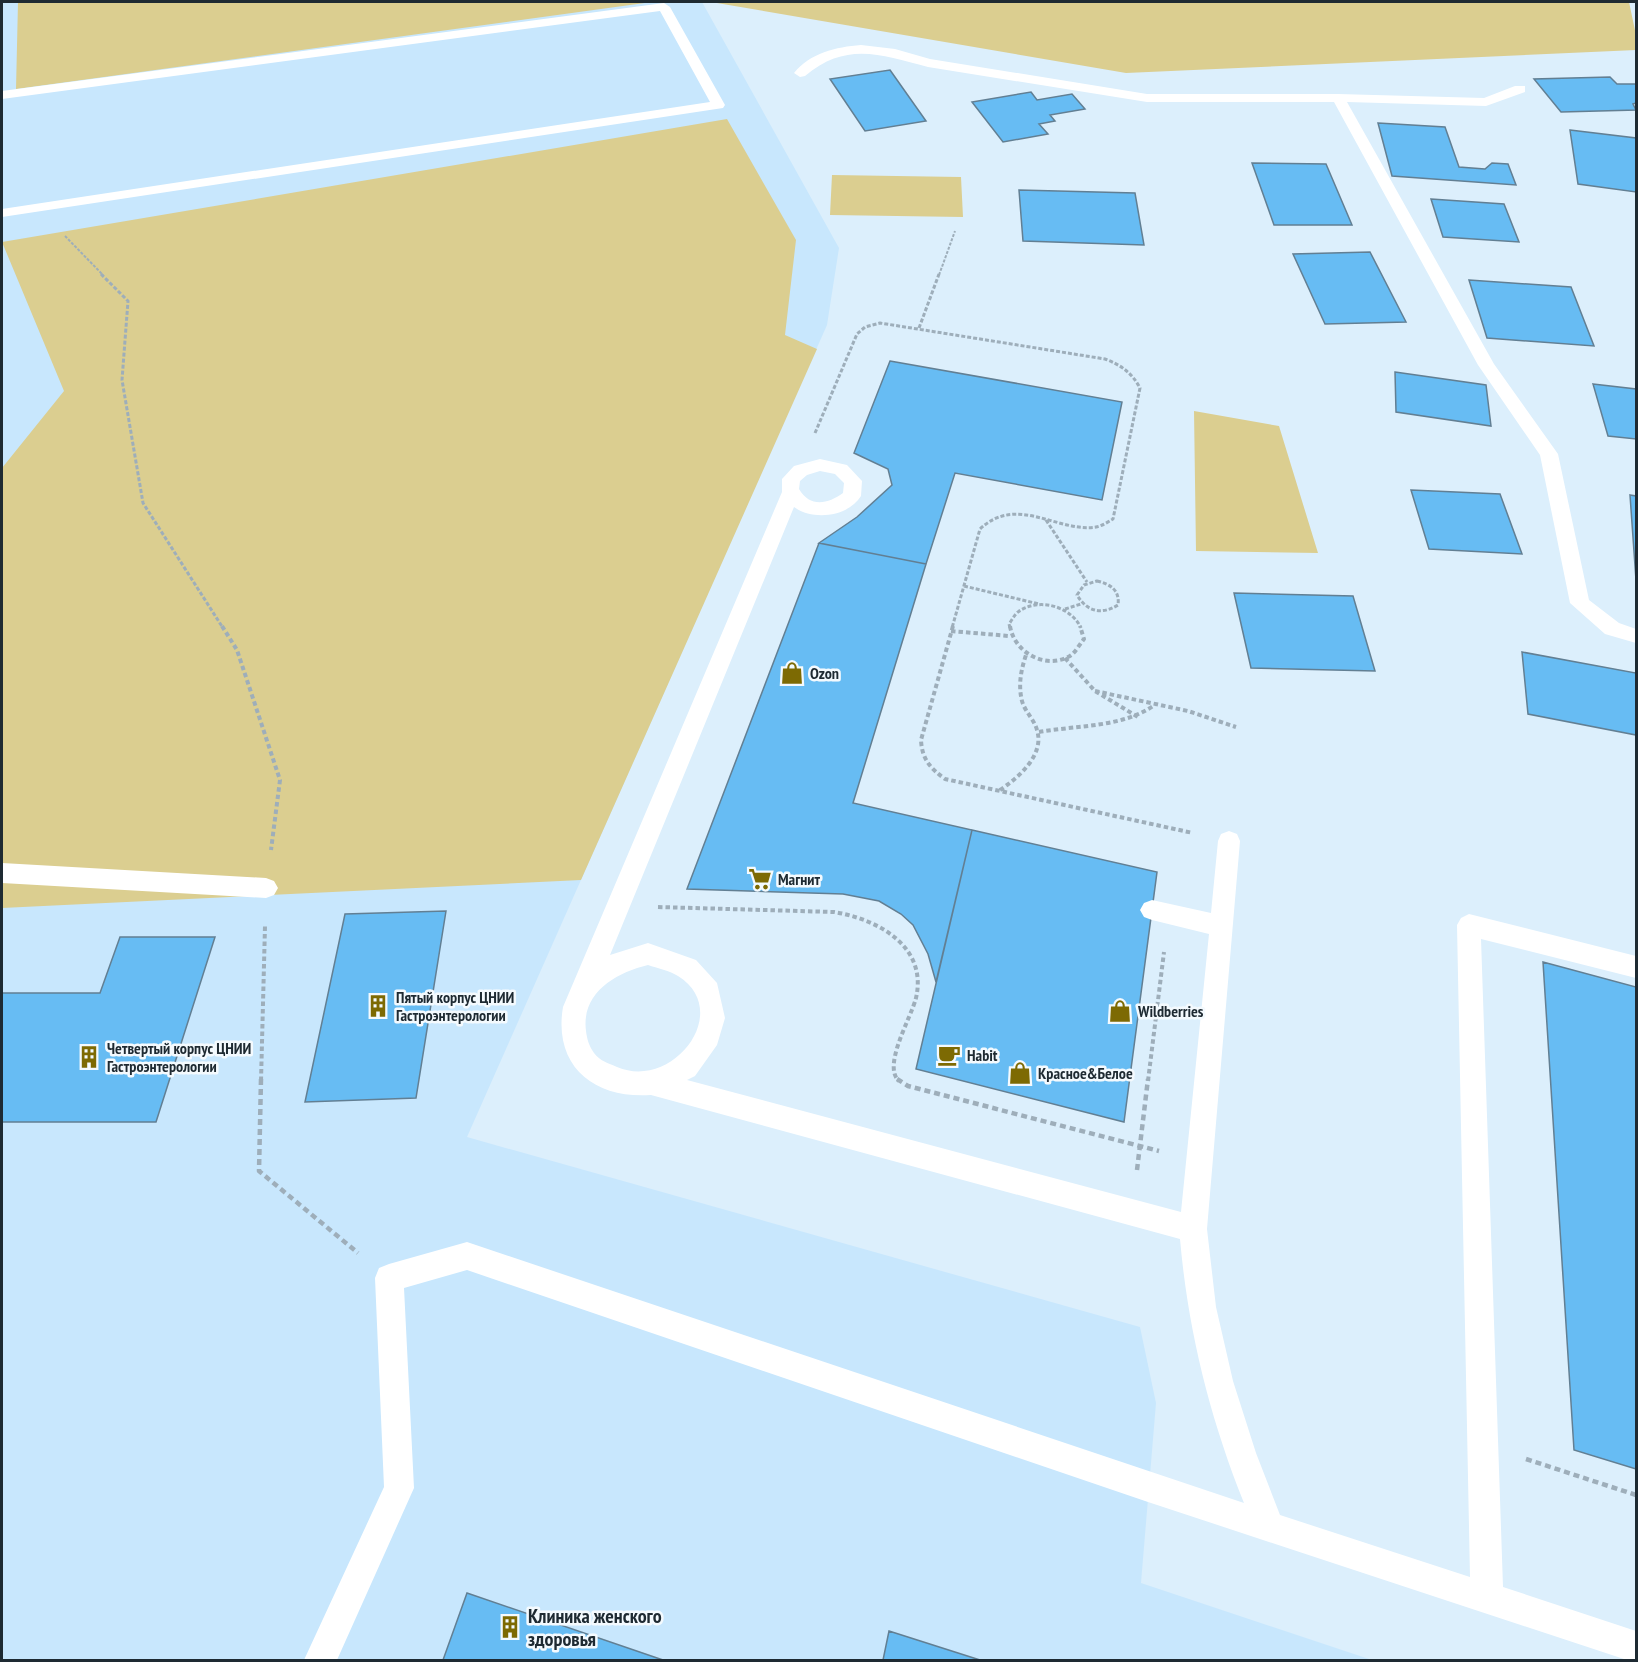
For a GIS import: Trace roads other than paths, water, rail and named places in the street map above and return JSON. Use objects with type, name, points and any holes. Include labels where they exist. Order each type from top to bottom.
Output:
[{"type":"lane","points":[[2,95],[663,4],[718,105],[2,213]]},
{"type":"lane","points":[[800,73],[812,60],[831,54],[870,48],[896,51],[928,63],[1147,98],[1338,98],[1486,102],[1520,89]]},
{"type":"lane","points":[[1338,98],[1486,365],[1549,454],[1580,603],[1612,629],[1636,636]]},
{"type":"lane","points":[[584,989],[601,971],[623,958],[648,954],[672,958],[693,969],[707,988],[714,1010],[711,1034],[699,1056],[679,1074],[654,1084],[631,1086],[609,1080],[591,1068],[578,1051],[573,1030],[575,1009],[790,495],[789,481],[800,470],[820,465],[841,469],[853,481],[852,496],[836,507],[814,509],[796,502],[790,495]]},
{"type":"lane","points":[[1228,841],[1193,1229],[1202,1316],[1217,1384],[1232,1433],[1269,1526]]},
{"type":"lane","points":[[2,873],[266,888]]},
{"type":"lane","points":[[1160,912],[1221,926]]},
{"type":"lane","points":[[1487,1599],[1469,925],[1636,967]]},
{"type":"lane","points":[[654,1084],[1193,1229]]},
{"type":"lane","points":[[320,1660],[399,1488],[389,1278],[467,1256],[1636,1647]]},
{"type":"place","name":"Ozon","points":[[792,673]]},
{"type":"place","name":"Магнит","points":[[760,879]]},
{"type":"place","name":"Пятый корпус ЦНИИ Гастроэнтерологии","points":[[378,1006]]},
{"type":"place","name":"Wildberries","points":[[1120,1011]]},
{"type":"place","name":"Habit","points":[[949,1055]]},
{"type":"place","name":"Четвертый корпус ЦНИИ Гастроэнтерологии","points":[[89,1057]]},
{"type":"place","name":"Красное&Белое","points":[[1020,1073]]},
{"type":"place","name":"Клиника женского здоровья","points":[[510,1627]]}]
